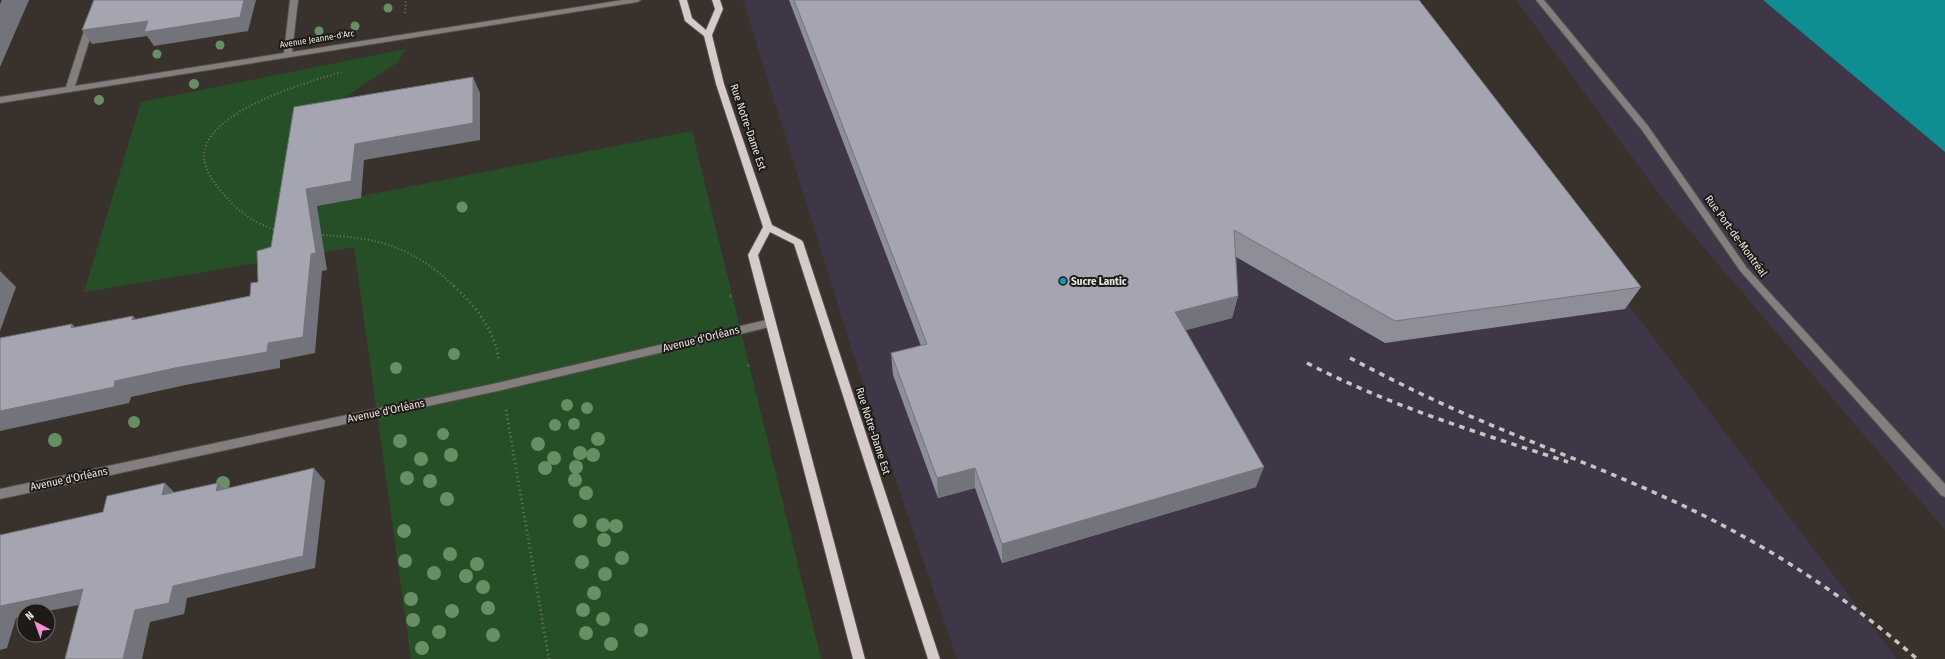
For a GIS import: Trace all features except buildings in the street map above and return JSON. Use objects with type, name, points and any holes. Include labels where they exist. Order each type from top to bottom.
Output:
[{"type":"main road","points":[[683,0],[688,19],[708,35],[719,9],[716,0]]},
{"type":"main road","name":"Rue Notre-Dame Est","points":[[708,35],[720,84],[768,227],[798,242],[934,659]]},
{"type":"main road","points":[[768,227],[753,255],[859,659]]},
{"type":"street","points":[[70,88],[98,0]]},
{"type":"street","points":[[288,54],[294,0]]},
{"type":"street","name":"Avenue Jeanne-d'Arc","points":[[0,100],[636,0]]},
{"type":"street","name":"Rue Port-de-Montréal","points":[[1540,0],[1645,128],[1744,270],[1945,492]]},
{"type":"street","name":"Avenue d'Orléans","points":[[0,494],[502,386],[770,323]]},
{"type":"path","points":[[404,36],[406,0]]},
{"type":"path","points":[[284,232],[258,224],[224,196],[206,168],[204,155],[208,141],[220,126],[266,98],[300,84],[346,71]]},
{"type":"path","points":[[314,235],[352,237],[388,244],[417,257],[437,271],[465,297],[487,324],[496,344],[549,659]]},
{"type":"shaded area","points":[[743,0],[1397,0],[1897,659],[957,659],[858,369]]},
{"type":"shaded area","points":[[1516,0],[1763,0],[1945,152],[1945,530],[1666,203]]},
{"type":"green space","points":[[406,49],[398,62],[304,124],[291,210],[692,131],[821,659],[411,659],[354,247],[84,292],[141,102]]},
{"type":"water","points":[[1763,0],[1945,0],[1945,152]]},
{"type":"railway","points":[[1350,358],[1450,407],[1664,497],[1722,525],[1774,554],[1824,586],[1872,621],[1917,659]]},
{"type":"railway","points":[[1307,363],[1370,393],[1403,406],[1568,462]]},
{"type":"place","name":"Sucre Lantic","points":[[1063,281]]}]
